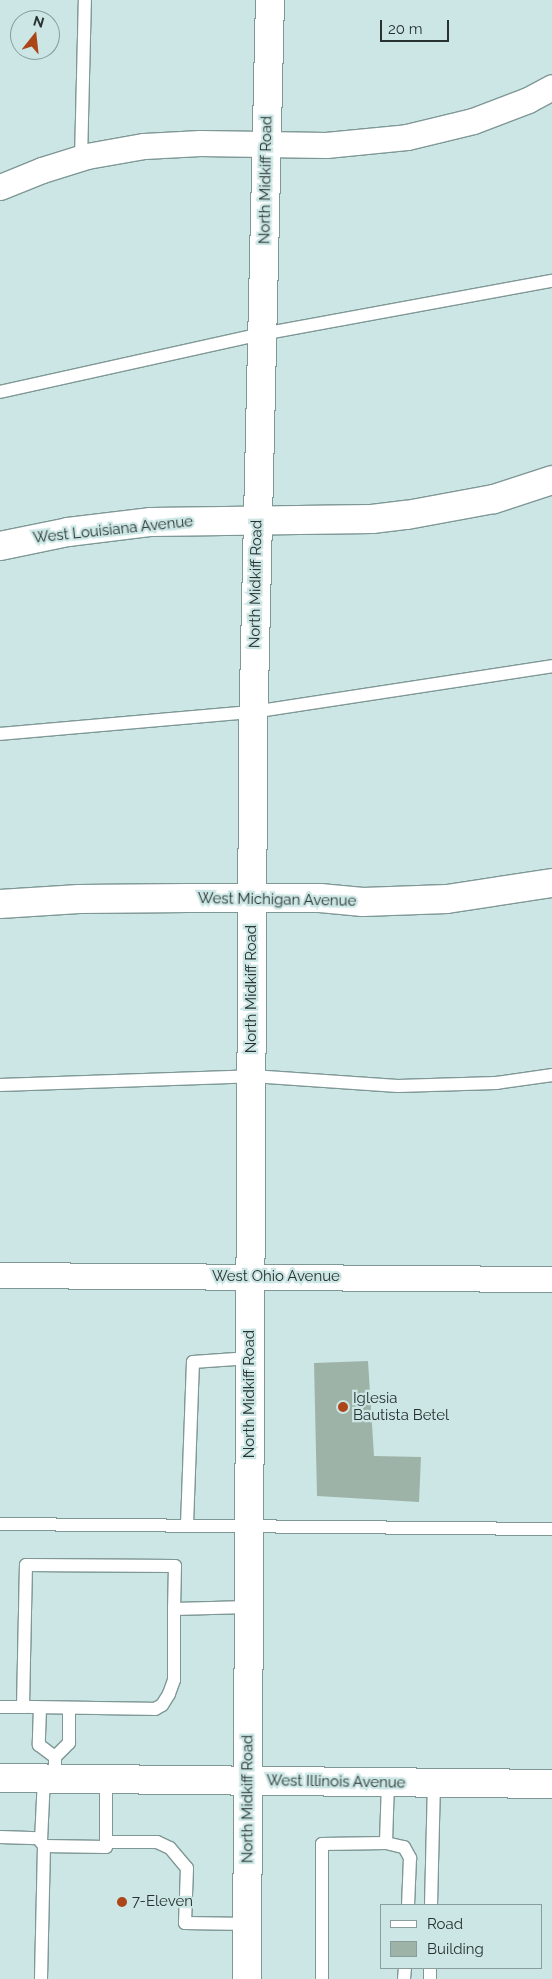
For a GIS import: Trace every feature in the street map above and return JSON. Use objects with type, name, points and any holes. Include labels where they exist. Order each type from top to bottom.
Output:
[{"type":"main road","name":"North Midkiff Road","points":[[246,1979],[249,1781],[253,712],[270,0]]},
{"type":"main road","name":"West Louisiana Avenue","points":[[0,546],[68,532],[151,522],[372,519],[407,515],[494,498],[552,480]]},
{"type":"main road","name":"West Michigan Avenue","points":[[0,904],[79,899],[320,898],[363,902],[447,899],[552,883]]},
{"type":"main road","name":"West Illinois Avenue","points":[[0,1778],[51,1771],[106,1779],[552,1784]]},
{"type":"street","points":[[0,187],[42,170],[112,151],[144,146],[184,143],[353,144],[423,134],[505,110],[552,87]]},
{"type":"street","name":"West Ohio Avenue","points":[[0,1275],[552,1279]]},
{"type":"lane","points":[[81,159],[85,0]]},
{"type":"lane","points":[[0,392],[262,334],[552,280]]},
{"type":"lane","points":[[0,734],[253,712],[552,666]]},
{"type":"lane","points":[[0,1085],[252,1076],[398,1086],[496,1083],[552,1075]]},
{"type":"lane","points":[[187,1526],[193,1362],[250,1358]]},
{"type":"lane","points":[[0,1524],[552,1529]]},
{"type":"lane","points":[[0,1707],[155,1709],[162,1705],[169,1694],[174,1680],[175,1566],[26,1565],[23,1707]]},
{"type":"lane","points":[[174,1610],[249,1608]]},
{"type":"lane","points":[[40,1708],[39,1745],[51,1771]]},
{"type":"lane","points":[[41,1979],[43,1843],[51,1771],[68,1743],[69,1708]]},
{"type":"lane","points":[[0,1837],[38,1838],[43,1843],[106,1847],[106,1779]]},
{"type":"lane","points":[[386,1843],[388,1782]]},
{"type":"lane","points":[[432,1904],[434,1783]]},
{"type":"lane","points":[[106,1842],[157,1842],[170,1848],[187,1868],[185,1923],[247,1924]]},
{"type":"lane","points":[[322,1979],[322,1844],[386,1843],[404,1846],[410,1858],[408,1904]]},
{"type":"building","name":"Iglesia Bautista Betel","points":[[368,1361],[374,1456],[421,1457],[419,1502],[317,1496],[314,1363]]},
{"type":"place","name":"Iglesia Bautista Betel","points":[[343,1407]]},
{"type":"place","name":"7-Eleven","points":[[122,1902]]}]
